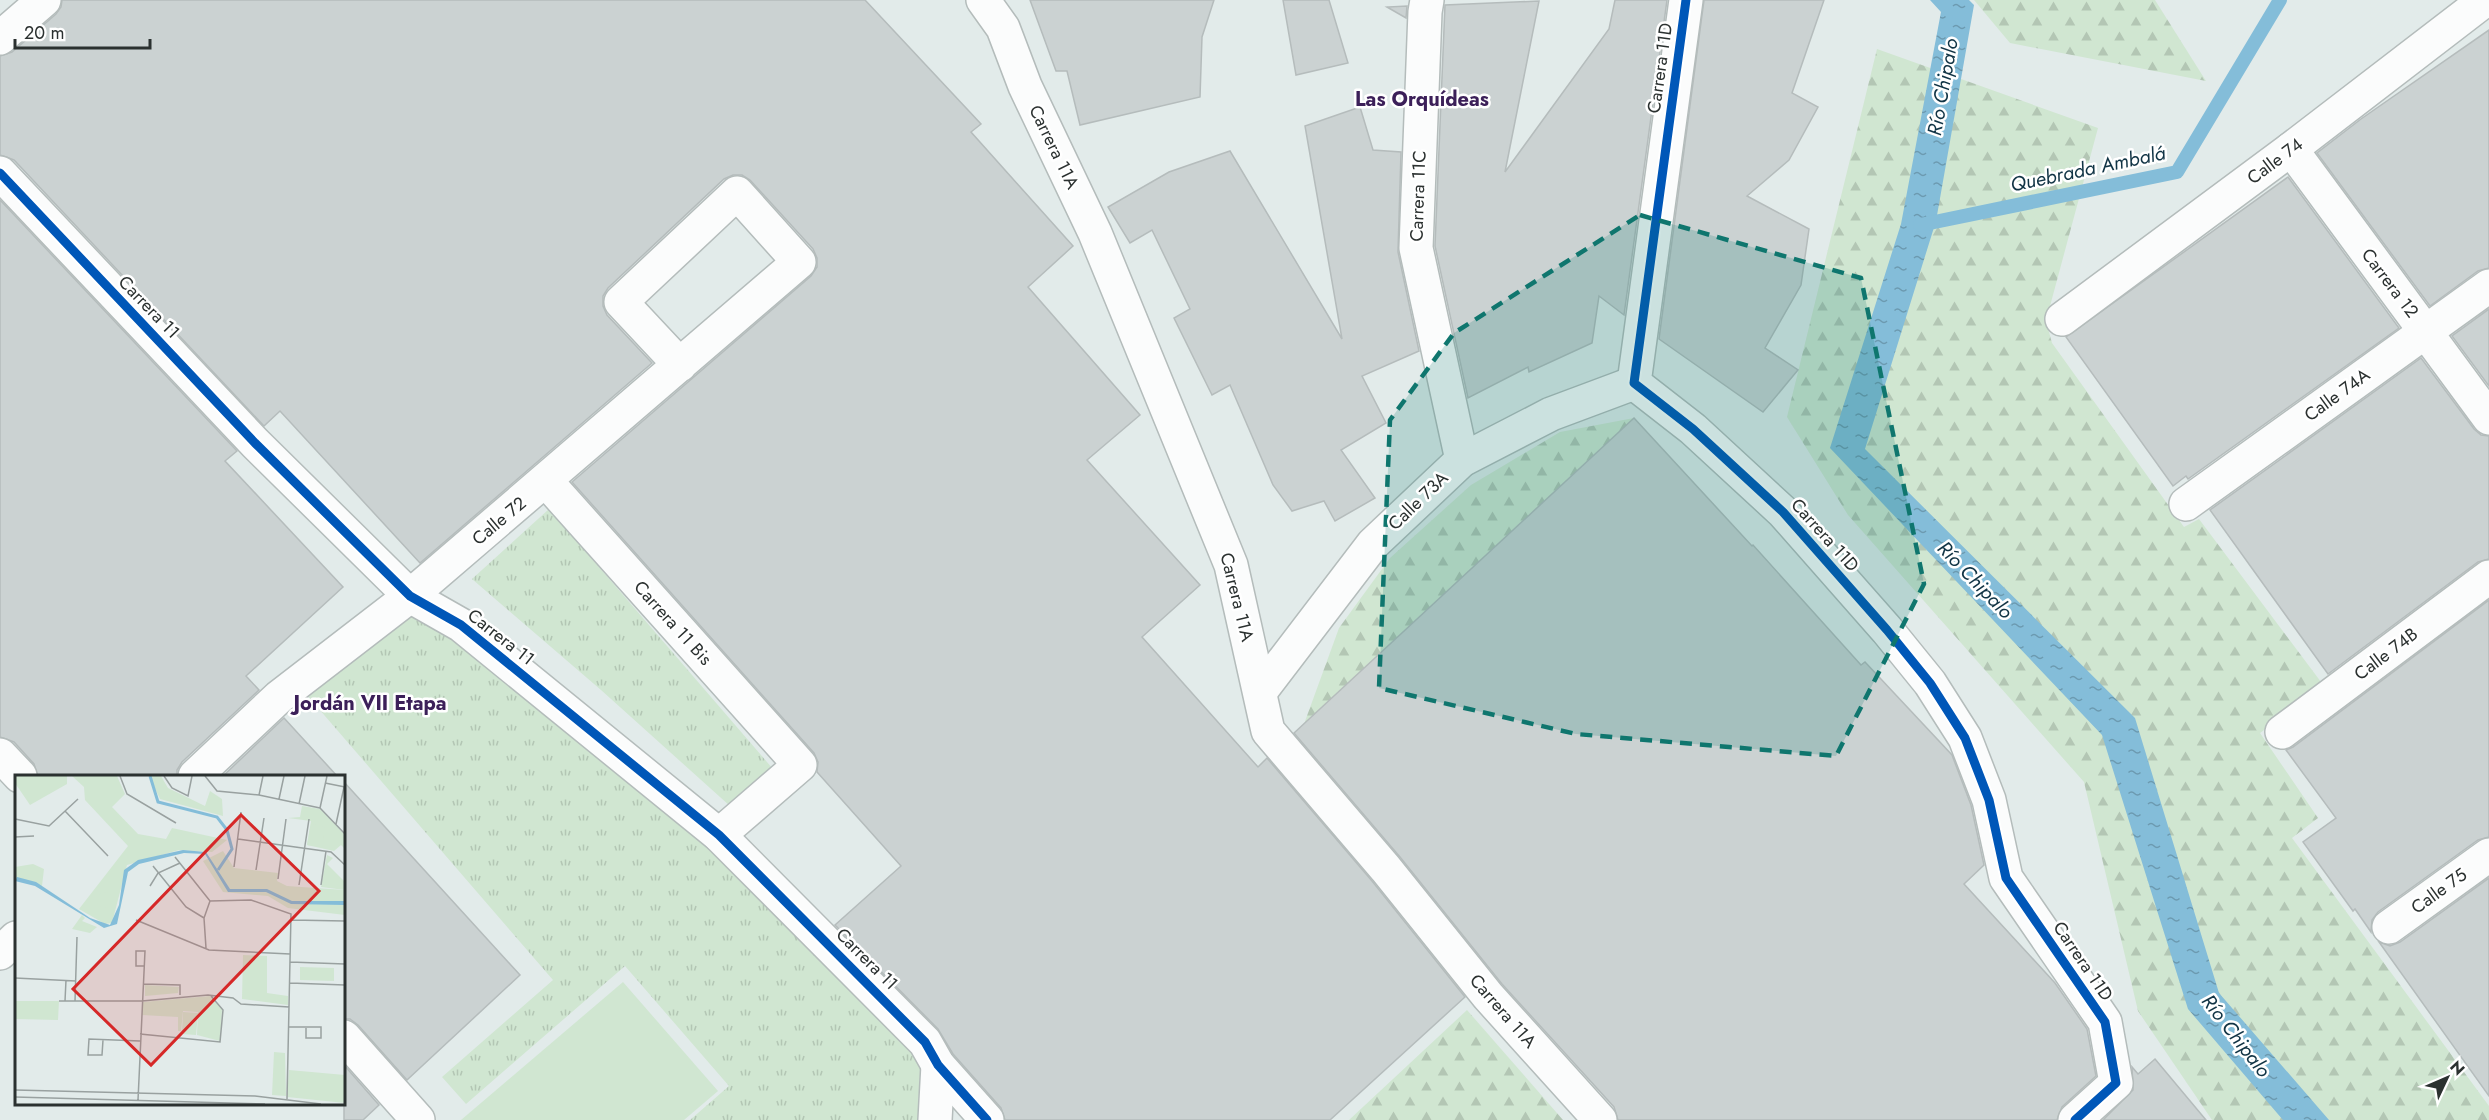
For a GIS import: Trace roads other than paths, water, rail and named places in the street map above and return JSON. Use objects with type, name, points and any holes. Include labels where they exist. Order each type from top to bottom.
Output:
[{"type":"street","points":[[0,38],[44,0]]},
{"type":"street","name":"Carrera 11A","points":[[983,0],[1003,28],[1025,86],[1095,233],[1227,554],[1268,731],[1386,869],[1488,996],[1600,1120]]},
{"type":"street","name":"Carrera 11C","points":[[1427,0],[1416,248],[1462,460]]},
{"type":"street","name":"Carrera 11D","points":[[1686,0],[1634,383],[1693,429],[1783,512],[1887,630],[1930,683],[1965,738],[1989,800],[2006,878],[2105,1022],[2116,1083],[2075,1120]]},
{"type":"street","name":"Calle 74","points":[[2062,319],[2291,149],[2485,0]]},
{"type":"street","name":"Carrera 12","points":[[2291,149],[2489,418]]},
{"type":"street","name":"Carrera 11","points":[[0,173],[255,443],[410,596],[461,625],[719,835],[925,1042],[938,1065],[987,1120]]},
{"type":"street","name":"Calle 72","points":[[197,775],[279,697],[410,596],[546,482],[799,262],[737,193],[621,302],[680,365]]},
{"type":"street","name":"Calle 74A","points":[[2186,504],[2489,286]]},
{"type":"street","name":"Calle 73A","points":[[1260,692],[1373,544],[1462,460],[1551,414],[1634,383]]},
{"type":"street","name":"Carrera 11 Bis","points":[[546,482],[800,765],[719,835]]},
{"type":"street","name":"Calle 74B","points":[[2282,732],[2489,577]]},
{"type":"street","points":[[0,755],[18,775]]},
{"type":"street","name":"Calle 75","points":[[2389,927],[2489,855]]},
{"type":"street","points":[[0,953],[15,939]]},
{"type":"street","points":[[345,1038],[411,1111]]},
{"type":"street","points":[[935,1120],[938,1065]]},
{"type":"water","name":"Río Chipalo","points":[[1930,0],[1969,0],[1974,5],[1936,221],[1865,449],[2135,718],[2219,993],[2329,1120],[2283,1120],[2188,1009],[2102,735],[1830,448],[1901,224],[1941,12]]},
{"type":"waterway","name":"Quebrada Ambalá","points":[[1920,225],[2177,172],[2280,0]]},
{"type":"district","name":"Las Orquídeas","points":[[1422,99]]},
{"type":"district","name":"Jordán VII Etapa","points":[[370,703]]}]
